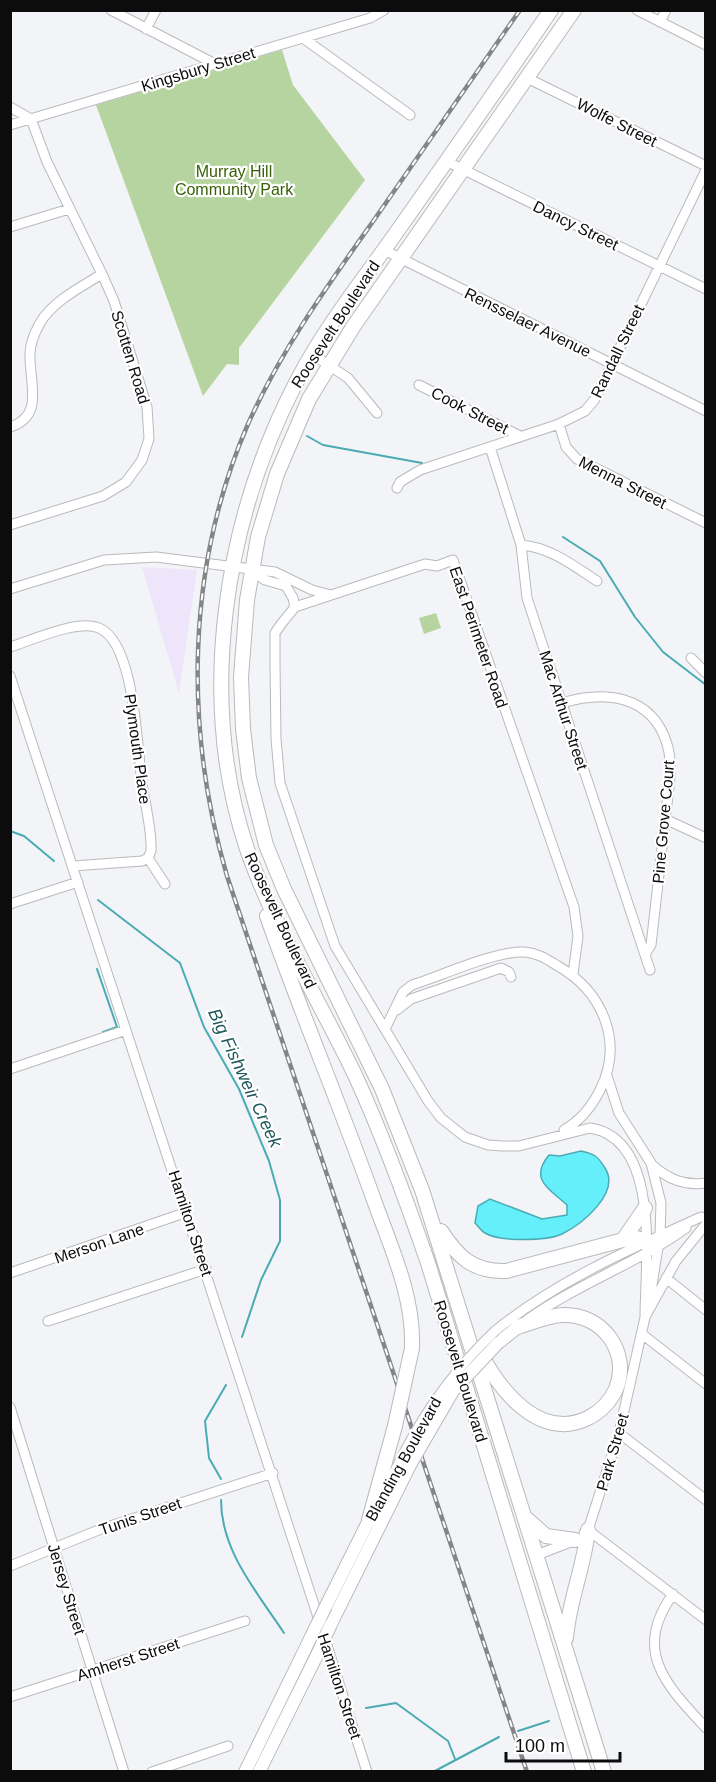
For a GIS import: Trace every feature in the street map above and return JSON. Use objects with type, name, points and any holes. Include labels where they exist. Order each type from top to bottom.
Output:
[{"type":"highway","name":"Roosevelt Boulevard","points":[[553,10],[312,354],[267,446],[249,498],[233,567],[224,636],[224,725],[232,786],[248,851],[273,911],[355,1076],[391,1161],[428,1263],[584,1772]]},
{"type":"highway","points":[[528,78],[574,10]]},
{"type":"highway","points":[[528,78],[583,10]]},
{"type":"highway","name":"Roosevelt Boulevard","points":[[528,78],[328,364],[309,399],[277,474],[251,570],[241,657],[242,709],[249,778],[258,819],[284,889],[382,1089],[432,1220],[604,1772]]},
{"type":"highway","points":[[248,851],[270,925],[351,1136],[405,1287],[412,1348],[395,1426],[369,1520]]},
{"type":"highway","points":[[623,1240],[645,1208]]},
{"type":"highway","points":[[432,1220],[462,1258],[473,1267],[488,1271],[506,1271],[623,1240],[636,1238],[654,1245]]},
{"type":"highway","points":[[467,1328],[492,1374],[522,1408],[540,1420],[558,1425],[579,1422],[597,1413],[607,1404],[615,1390],[620,1359],[613,1340],[600,1325],[582,1318],[564,1315],[518,1327]]},
{"type":"highway","points":[[525,1516],[546,1536],[574,1540]]},
{"type":"highway","points":[[508,1526],[524,1546],[537,1555],[527,1566],[525,1579]]},
{"type":"highway","points":[[566,1646],[568,1615],[586,1548],[588,1530]]},
{"type":"main road","name":"Blanding Boulevard","points":[[259,1772],[410,1465],[453,1391],[496,1337],[518,1327]]},
{"type":"main road","name":"Blanding Boulevard","points":[[245,1772],[369,1520]]},
{"type":"street","points":[[111,10],[215,64]]},
{"type":"street","points":[[146,29],[156,10]]},
{"type":"street","name":"Kingsbury Street","points":[[10,125],[370,18],[384,10]]},
{"type":"street","points":[[637,10],[705,45]]},
{"type":"street","points":[[660,22],[666,10]]},
{"type":"street","points":[[303,38],[410,115]]},
{"type":"street","name":"Wolfe Street","points":[[528,78],[705,168]]},
{"type":"street","points":[[10,107],[30,119]]},
{"type":"street","name":"Scotten Road","points":[[10,525],[103,496],[117,489],[134,473],[147,448],[150,428],[147,407],[114,301],[69,209],[30,119]]},
{"type":"street","name":"Dancy Street","points":[[446,161],[705,289]]},
{"type":"street","name":"Randall Street","points":[[397,488],[400,482],[420,471],[559,424],[585,411],[595,399],[705,168]]},
{"type":"street","points":[[10,227],[69,209]]},
{"type":"street","name":"Rensselaer Avenue","points":[[384,250],[705,411]]},
{"type":"street","points":[[10,427],[25,421],[32,412],[34,404],[30,353],[41,321],[59,302],[102,274]]},
{"type":"street","points":[[312,354],[348,378],[377,413]]},
{"type":"street","name":"Cook Street","points":[[419,385],[520,436]]},
{"type":"street","name":"Menna Street","points":[[559,424],[566,447],[577,459],[705,523]]},
{"type":"street","name":"Mac Arthur Street","points":[[490,447],[521,545],[527,598],[650,970]]},
{"type":"street","points":[[521,545],[534,546],[547,551],[597,581]]},
{"type":"street","points":[[10,589],[76,567],[123,557],[156,557],[275,572],[312,590],[331,595]]},
{"type":"street","name":"East Perimeter Road","points":[[295,608],[425,564],[437,566],[453,560],[574,907],[578,930],[573,974]]},
{"type":"street","points":[[251,570],[265,580],[286,586],[293,598],[295,608],[275,633],[276,733],[280,783],[333,940],[385,1029],[428,1101],[454,1130],[476,1142],[519,1146],[590,1128],[602,1130],[612,1136],[628,1153],[640,1183],[654,1245]]},
{"type":"street","name":"Plymouth Place","points":[[10,647],[81,626],[99,628],[113,639],[129,680],[135,711],[142,782],[152,843],[148,858]]},
{"type":"street","points":[[691,658],[705,673]]},
{"type":"street","name":"Hamilton Street","points":[[10,676],[273,1473],[367,1772]]},
{"type":"street","name":"Pine Grove Court","points":[[562,703],[589,696],[617,697],[637,706],[654,720],[667,745],[670,759],[665,819],[651,945],[645,954]]},
{"type":"street","points":[[665,819],[705,838]]},
{"type":"street","points":[[73,866],[142,861],[148,858],[165,884]]},
{"type":"street","points":[[10,904],[78,882]]},
{"type":"street","points":[[385,1029],[403,992],[412,985],[512,952],[540,955],[573,974],[596,1000],[606,1018],[610,1045],[607,1076],[595,1100],[576,1122],[551,1137]]},
{"type":"street","points":[[392,1016],[402,1004],[411,999],[501,968],[509,972],[511,976]]},
{"type":"street","points":[[10,1069],[126,1030]]},
{"type":"street","points":[[607,1076],[619,1113],[651,1163],[661,1203],[654,1245]]},
{"type":"street","points":[[651,1163],[675,1180],[691,1184],[705,1183]]},
{"type":"street","name":"Merson Lane","points":[[10,1273],[187,1212]]},
{"type":"street","points":[[654,1245],[704,1218]]},
{"type":"street","points":[[645,1317],[666,1278],[704,1218]]},
{"type":"street","name":"Park Street","points":[[588,1530],[619,1433],[642,1334],[654,1245]]},
{"type":"street","name":"Blanding Boulevard","points":[[518,1327],[557,1301],[654,1245]]},
{"type":"street","name":"Blanding Boulevard","points":[[369,1520],[440,1391],[467,1357],[496,1337],[535,1301],[654,1245]]},
{"type":"street","points":[[48,1321],[206,1269]]},
{"type":"street","points":[[666,1278],[705,1310]]},
{"type":"street","points":[[642,1334],[705,1384]]},
{"type":"street","name":"Jersey Street","points":[[10,1407],[124,1772]]},
{"type":"street","points":[[619,1433],[705,1500]]},
{"type":"street","name":"Tunis Street","points":[[10,1566],[101,1529],[273,1473]]},
{"type":"street","points":[[537,1555],[574,1540],[588,1530],[705,1620]]},
{"type":"street","points":[[673,1594],[658,1616],[653,1638],[653,1651],[664,1678],[705,1728]]},
{"type":"street","name":"Amherst Street","points":[[10,1697],[245,1621]]},
{"type":"street","points":[[152,1772],[228,1746]]},
{"type":"shaded area","points":[[142,567],[197,570],[179,693]]},
{"type":"green space","name":"Murray Hill Community Park","points":[[282,50],[293,85],[365,180],[239,348],[239,365],[227,364],[203,396],[96,105]]},
{"type":"green space","points":[[436,613],[441,628],[424,634],[419,618]]},
{"type":"water","points":[[581,1151],[595,1156],[605,1168],[609,1178],[604,1197],[597,1207],[579,1223],[562,1234],[523,1240],[492,1236],[481,1230],[475,1223],[478,1206],[490,1199],[542,1219],[567,1215],[567,1205],[544,1184],[541,1171],[549,1155],[560,1156]]},
{"type":"waterway","points":[[307,436],[323,445],[422,463]]},
{"type":"waterway","points":[[563,537],[600,561],[635,617],[663,652],[706,685]]},
{"type":"waterway","name":"Big Fishweir Creek","points":[[10,831],[24,836],[54,861]]},
{"type":"waterway","name":"Big Fishweir Creek","points":[[98,900],[180,963],[204,1027],[239,1089],[269,1161],[280,1200],[280,1241],[261,1280],[242,1337]]},
{"type":"waterway","points":[[97,969],[117,1027],[103,1032]]},
{"type":"waterway","name":"Big Fishweir Creek","points":[[221,1479],[209,1458],[205,1421],[226,1385]]},
{"type":"waterway","name":"Big Fishweir Creek","points":[[221,1500],[227,1537],[234,1554],[252,1586],[284,1633]]},
{"type":"waterway","name":"Big Fishweir Creek","points":[[366,1708],[396,1703],[448,1741],[455,1759]]},
{"type":"waterway","name":"Big Fishweir Creek","points":[[518,1731],[549,1721]]},
{"type":"waterway","name":"Big Fishweir Creek","points":[[433,1772],[499,1737]]},
{"type":"railway","points":[[520,10],[290,344],[248,424],[228,478],[213,534],[203,591],[198,648],[198,706],[203,763],[213,820],[227,876],[527,1772]]}]
